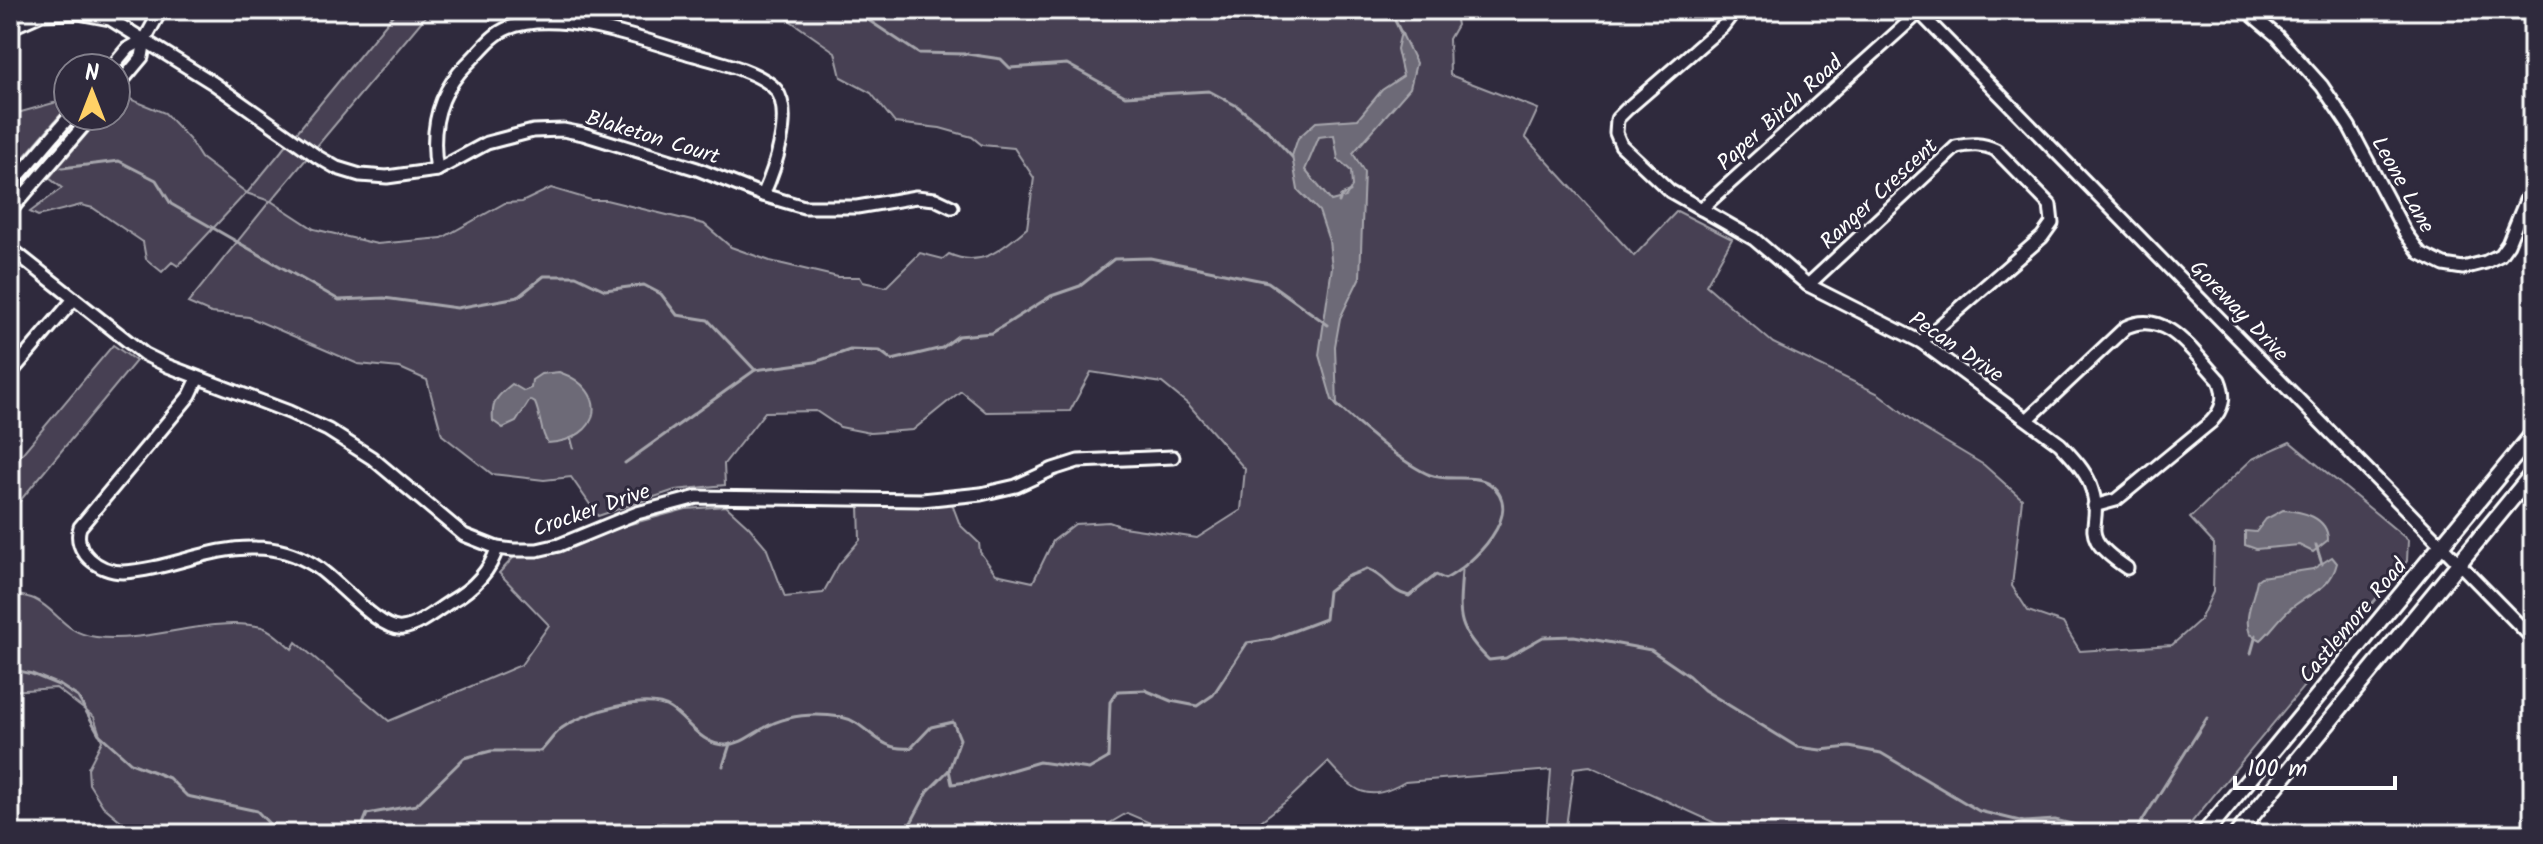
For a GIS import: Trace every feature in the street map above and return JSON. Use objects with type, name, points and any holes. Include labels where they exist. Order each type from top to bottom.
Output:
[{"type":"main road","name":"Castlemore Road","points":[[2204,834],[2533,434]]},
{"type":"main road","name":"Castlemore Road","points":[[2237,834],[2533,473]]},
{"type":"street","points":[[132,69],[142,57],[145,39],[161,10]]},
{"type":"street","name":"Pecan Drive","points":[[1735,10],[1723,26],[1617,119],[1616,133],[1621,145],[1670,191],[1754,239],[1808,285],[1921,342],[2060,444],[2078,464],[2090,485],[2094,506],[2093,534],[2098,547],[2127,568]]},
{"type":"street","name":"Leone Lane","points":[[2246,10],[2277,36],[2322,86],[2349,126],[2406,234],[2420,253],[2444,265],[2463,268],[2500,255],[2508,244],[2533,183]]},
{"type":"street","name":"Paper Birch Road","points":[[1701,209],[1920,11]]},
{"type":"street","name":"Goreway Drive","points":[[1920,11],[2533,639]]},
{"type":"street","points":[[10,28],[41,12]]},
{"type":"street","name":"Blaketon Court","points":[[41,12],[102,17],[145,39],[233,96],[318,157],[337,168],[374,177],[437,170],[487,143],[533,131],[563,130],[697,169],[763,195],[804,207],[857,207],[916,197],[935,199],[952,207]]},
{"type":"street","points":[[437,170],[434,142],[438,110],[443,94],[457,74],[506,29],[539,23],[577,24],[617,31],[714,61],[758,77],[775,89],[784,113],[782,133],[771,178],[763,195]]},
{"type":"street","points":[[124,52],[145,39]]},
{"type":"street","points":[[10,186],[56,132]]},
{"type":"street","points":[[10,211],[78,132]]},
{"type":"street","name":"Ranger Crescent","points":[[1808,285],[1956,147],[1971,143],[1996,150],[2050,205],[2052,223],[2042,237],[1921,342]]},
{"type":"street","name":"Crocker Drive","points":[[10,248],[144,354],[289,412],[343,439],[372,458],[451,526],[497,548],[525,551],[549,548],[637,513],[697,497],[922,500],[981,494],[1016,486],[1078,461],[1173,457]]},
{"type":"street","points":[[10,374],[74,299]]},
{"type":"street","points":[[2028,419],[2126,327],[2136,322],[2154,321],[2167,327],[2219,380],[2223,403],[2211,422],[2116,500],[2094,506]]},
{"type":"street","points":[[198,378],[190,395],[80,527],[77,538],[80,549],[103,568],[128,571],[237,548],[280,551],[316,566],[383,623],[398,629],[410,626],[460,596],[493,563],[497,548]]},
{"type":"shaded area","points":[[397,10],[431,10],[271,201],[314,229],[377,244],[442,238],[505,203],[522,202],[551,188],[591,200],[606,200],[704,224],[731,247],[770,261],[838,277],[860,277],[863,282],[886,287],[920,253],[943,259],[949,254],[961,258],[982,258],[1009,243],[1027,228],[1034,178],[1014,148],[982,145],[972,137],[940,128],[895,123],[871,93],[841,77],[835,52],[775,10],[1021,10],[1041,17],[1046,10],[1454,10],[1457,25],[1449,39],[1450,75],[1538,109],[1525,137],[1634,256],[1677,211],[1732,239],[1706,285],[1773,343],[1879,394],[1924,429],[1984,465],[2022,499],[2012,586],[2028,611],[2063,623],[2080,651],[2172,645],[2200,620],[2213,592],[2214,544],[2190,518],[2252,459],[2290,442],[2408,540],[2407,561],[2182,834],[1739,834],[1590,766],[1574,768],[1565,834],[1546,834],[1551,770],[1405,782],[1392,789],[1371,793],[1354,787],[1328,762],[1289,799],[1252,828],[1239,834],[1166,834],[1155,825],[1127,813],[1091,834],[692,834],[682,825],[662,823],[648,834],[161,834],[121,821],[103,806],[89,784],[88,768],[102,741],[94,717],[56,688],[10,691],[10,594],[34,599],[76,631],[96,637],[136,637],[221,624],[262,627],[292,649],[296,642],[389,721],[521,665],[549,625],[499,573],[514,557],[551,554],[616,528],[686,509],[726,506],[766,547],[785,597],[823,593],[839,564],[860,540],[859,505],[952,504],[960,525],[979,543],[980,552],[996,574],[1033,582],[1053,541],[1075,524],[1109,522],[1123,527],[1197,538],[1241,510],[1245,469],[1189,405],[1162,383],[1091,372],[1070,411],[986,412],[961,391],[913,430],[870,433],[840,427],[816,411],[765,412],[724,464],[725,485],[675,490],[598,516],[571,477],[544,480],[492,474],[442,435],[427,380],[400,368],[358,364],[249,317],[211,313],[188,303],[270,201],[246,193],[178,266],[172,262],[162,272],[146,259],[143,242],[93,208],[81,205],[38,216],[30,212],[62,188],[49,178],[88,132],[132,132],[132,100],[165,113],[189,139],[201,158],[247,193]]},
{"type":"shaded area","points":[[1401,32],[1416,63],[1410,88],[1353,153],[1364,172],[1360,277],[1340,318],[1335,346],[1337,406],[1332,400],[1319,355],[1332,267],[1329,241],[1319,211],[1298,190],[1292,156],[1298,138],[1316,122],[1358,119],[1382,90],[1403,76],[1397,49]],"holes":[[[1334,135],[1338,159],[1351,171],[1352,187],[1346,197],[1331,201],[1305,170],[1319,137]]]},
{"type":"shaded area","points":[[52,103],[52,124],[10,173],[10,115]]},
{"type":"shaded area","points":[[113,345],[136,361],[10,513],[10,468]]},
{"type":"shaded area","points":[[559,372],[576,380],[587,390],[593,402],[589,424],[580,433],[566,440],[548,443],[535,403],[530,400],[516,422],[503,428],[493,421],[496,400],[512,384],[524,391],[531,388],[532,380],[541,374]]},
{"type":"shaded area","points":[[2283,510],[2306,514],[2319,521],[2327,532],[2328,540],[2313,552],[2299,545],[2256,549],[2245,545],[2245,531],[2256,532],[2266,519]]},
{"type":"shaded area","points":[[2332,557],[2337,563],[2334,573],[2323,586],[2288,611],[2261,640],[2250,634],[2248,614],[2257,580],[2313,569]]},
{"type":"waterway","points":[[853,10],[918,53],[967,54],[1001,59],[1010,68],[1067,64],[1125,96],[1209,91],[1237,106],[1266,129],[1292,157]]},
{"type":"waterway","points":[[1390,10],[1402,35]]},
{"type":"waterway","points":[[62,168],[119,161],[156,180],[171,204],[339,300],[384,298],[457,308],[518,297],[544,276],[576,276],[605,290],[644,285],[661,294],[677,315],[708,320],[755,370]]},
{"type":"waterway","points":[[1339,202],[1341,196],[1350,192]]},
{"type":"waterway","points":[[625,463],[755,370],[815,362],[850,350],[880,351],[892,360],[942,348],[958,336],[992,333],[1051,296],[1080,286],[1114,259],[1150,258],[1268,282],[1328,325]]},
{"type":"waterway","points":[[949,770],[952,784],[974,781],[1039,762],[1089,769],[1108,758],[1110,702],[1118,691],[1145,690],[1171,701],[1197,706],[1213,695],[1247,643],[1272,639],[1325,619],[1328,591],[1346,577],[1367,569],[1409,596],[1436,575],[1445,579],[1481,551],[1492,537],[1503,509],[1500,496],[1490,484],[1469,478],[1437,477],[1419,470],[1381,443],[1337,405]]},
{"type":"waterway","points":[[571,440],[573,448]]},
{"type":"waterway","points":[[2316,545],[2322,564]]},
{"type":"waterway","points":[[1462,570],[1462,620],[1470,638],[1489,660],[1506,658],[1543,637],[1574,636],[1651,650],[1704,690],[1797,747],[1821,750],[1849,747],[1881,753],[1979,811],[2024,822],[2055,820],[2093,829],[2100,834]]},
{"type":"waterway","points":[[2251,653],[2256,635]]},
{"type":"waterway","points":[[10,669],[32,674],[78,697],[99,734],[131,763],[169,778],[187,796],[257,811],[279,834]]},
{"type":"waterway","points":[[359,834],[367,814],[416,805],[464,758],[491,751],[541,751],[562,728],[585,716],[616,706],[647,703],[671,709],[703,737],[726,745],[742,741],[782,720],[821,715],[850,720],[890,746],[911,748],[931,727],[953,722],[960,739],[949,770],[928,791],[905,834]]},
{"type":"waterway","points":[[2134,834],[2207,718]]},
{"type":"waterway","points":[[723,766],[730,744]]}]
